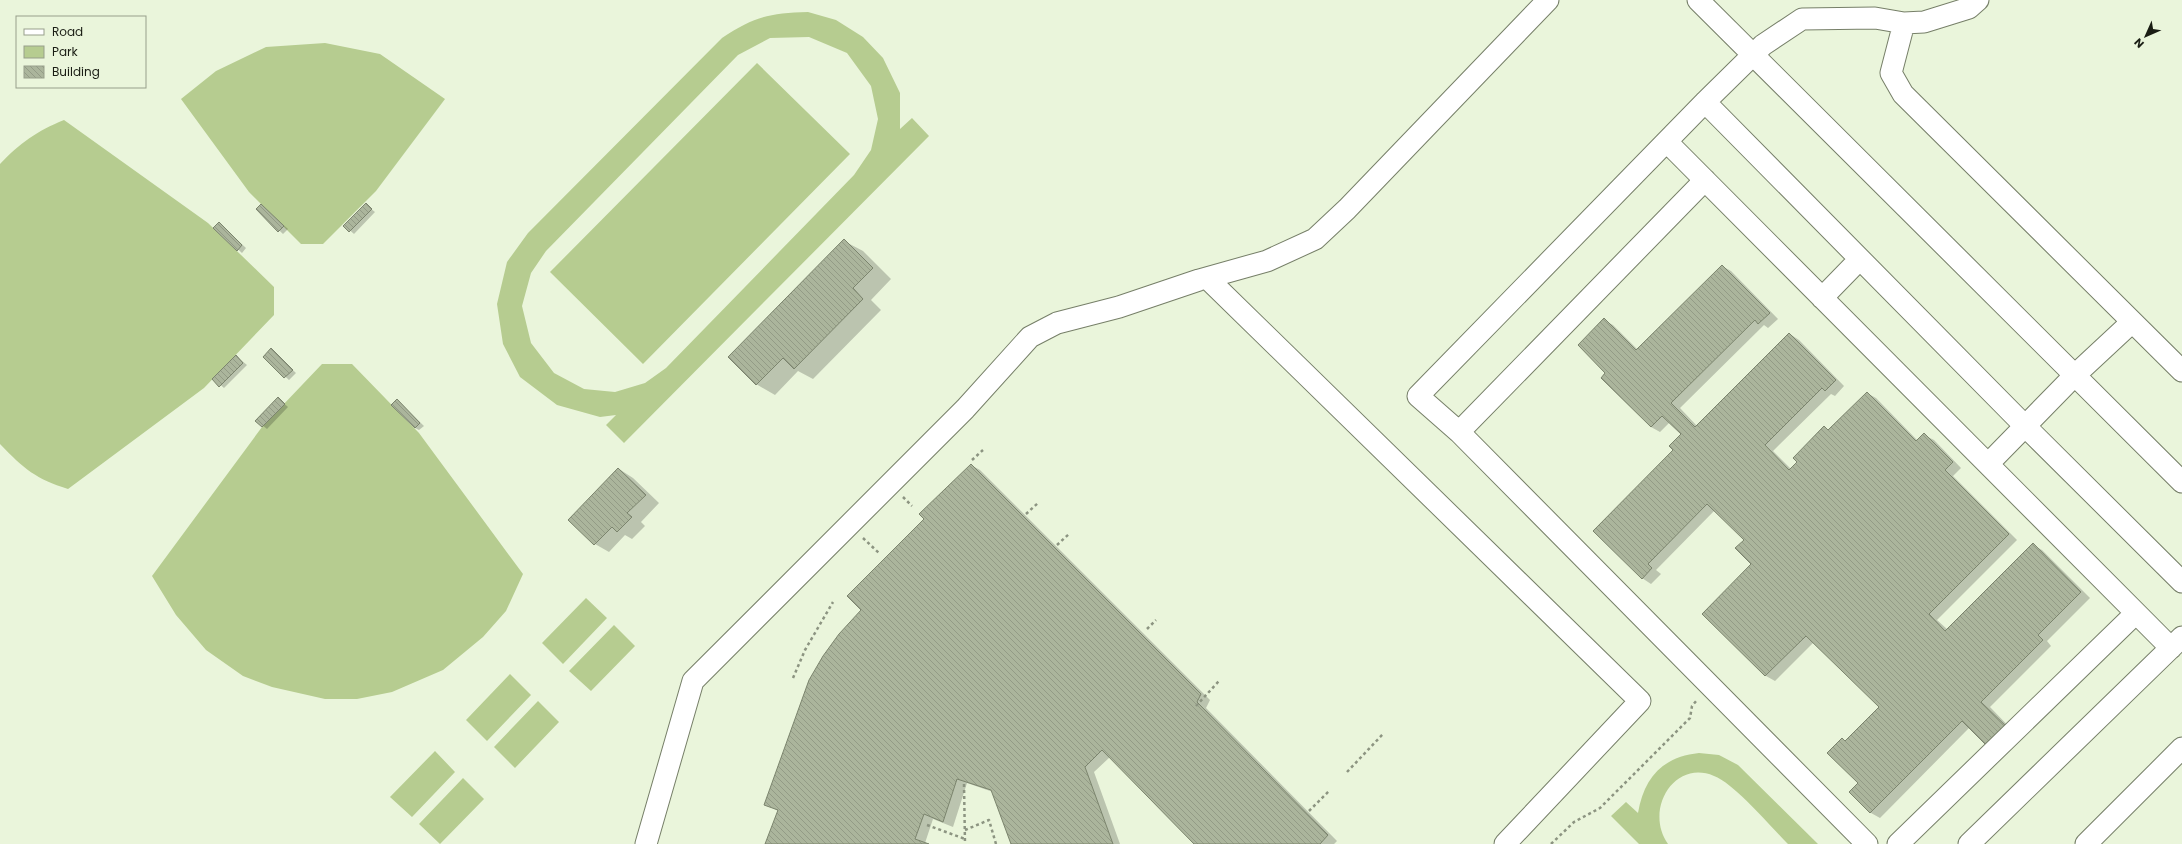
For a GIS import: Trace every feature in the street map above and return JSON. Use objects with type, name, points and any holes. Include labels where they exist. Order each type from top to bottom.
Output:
[{"type":"street","points":[[646,844],[693,681],[965,408],[1030,338],[1057,323],[1119,307],[1207,278],[1266,261],[1315,239],[1347,209],[1548,0]]},
{"type":"street","points":[[1698,0],[2182,482]]},
{"type":"street","points":[[1867,844],[1459,432],[1418,396],[1752,54],[1802,19],[1875,18],[1904,23],[1924,22],[1969,8],[1978,0]]},
{"type":"street","points":[[1904,23],[1892,73],[1903,94],[2182,372]]},
{"type":"street","points":[[1705,102],[1859,260],[2182,582]]},
{"type":"street","points":[[1667,142],[2136,613],[2176,642],[1969,844]]},
{"type":"street","points":[[1459,432],[1705,180]]},
{"type":"street","points":[[1822,298],[1859,260]]},
{"type":"street","points":[[1207,278],[1640,701],[1505,844]]},
{"type":"street","points":[[1988,464],[2075,375],[2132,322]]},
{"type":"street","points":[[1898,844],[2136,613]]},
{"type":"street","points":[[2086,844],[2182,748]]},
{"type":"path","points":[[972,460],[983,450]]},
{"type":"path","points":[[900,494],[912,506]]},
{"type":"path","points":[[1026,514],[1038,503]]},
{"type":"path","points":[[1057,545],[1069,534]]},
{"type":"path","points":[[860,535],[880,554]]},
{"type":"path","points":[[793,678],[805,650],[832,602]]},
{"type":"path","points":[[1147,629],[1156,620]]},
{"type":"path","points":[[1196,706],[1219,681]]},
{"type":"path","points":[[1551,844],[1574,822],[1600,808],[1690,718],[1692,706],[1698,699]]},
{"type":"path","points":[[1346,772],[1383,734]]},
{"type":"path","points":[[964,784],[965,844]]},
{"type":"path","points":[[1309,811],[1329,791]]},
{"type":"path","points":[[965,830],[989,820],[996,844]]},
{"type":"path","points":[[926,825],[965,839]]},
{"type":"green space","points":[[808,12],[836,20],[863,37],[883,58],[900,93],[900,129],[912,118],[929,136],[624,443],[606,425],[616,415],[600,417],[557,405],[520,377],[503,344],[497,304],[507,262],[528,233],[722,38],[743,25],[762,18],[772,15]],"holes":[[[809,37],[847,53],[871,86],[878,119],[871,150],[854,175],[666,368],[645,383],[615,392],[584,389],[554,373],[531,343],[522,306],[531,273],[546,251],[738,55],[770,38]]]},
{"type":"green space","points":[[325,43],[380,54],[445,99],[376,191],[323,244],[301,244],[249,192],[181,99],[216,71],[266,47]]},
{"type":"green space","points":[[757,63],[850,154],[643,364],[550,272]]},
{"type":"green space","points":[[64,120],[208,223],[274,287],[274,315],[204,388],[68,489],[47,481],[31,472],[0,444],[0,164],[29,138]]},
{"type":"green space","points":[[322,364],[352,364],[419,433],[523,574],[506,611],[483,637],[443,670],[392,692],[357,699],[325,699],[272,687],[243,676],[206,650],[176,615],[152,576],[262,427]]},
{"type":"green space","points":[[586,598],[607,618],[563,664],[542,643]]},
{"type":"green space","points":[[614,625],[635,646],[591,691],[569,671]]},
{"type":"green space","points":[[510,674],[531,695],[487,741],[466,720]]},
{"type":"green space","points":[[538,701],[559,722],[515,768],[494,747]]},
{"type":"green space","points":[[435,751],[455,772],[412,817],[390,797]]},
{"type":"green space","points":[[1699,753],[1719,755],[1738,765],[1818,844],[1788,844],[1732,788],[1714,776],[1700,773],[1687,775],[1676,781],[1667,791],[1661,803],[1659,817],[1661,831],[1668,844],[1639,844],[1611,816],[1626,802],[1638,813],[1645,789],[1657,771],[1675,759],[1686,755]]},
{"type":"green space","points":[[463,778],[484,799],[440,844],[419,824]]},
{"type":"building","points":[[366,203],[372,209],[349,232],[343,226]]},
{"type":"building","points":[[261,204],[284,226],[278,232],[256,209]]},
{"type":"building","points":[[219,222],[242,245],[237,251],[213,228]]},
{"type":"building","points":[[844,239],[873,268],[853,288],[863,299],[794,369],[783,358],[756,385],[728,357]]},
{"type":"building","points":[[1722,265],[1770,313],[1758,324],[1755,320],[1671,403],[1695,427],[1789,333],[1836,380],[1825,391],[1822,388],[1765,445],[1789,470],[1797,462],[1793,458],[1824,426],[1828,430],[1867,392],[1916,441],[1924,433],[1953,462],[1945,470],[2009,534],[1929,614],[1945,631],[2033,543],[2081,592],[2038,635],[2043,640],[1981,702],[2009,729],[1989,748],[1962,721],[1870,813],[1849,792],[1858,783],[1827,753],[1842,738],[1845,741],[1879,707],[1806,636],[1765,676],[1702,614],[1751,564],[1735,548],[1744,540],[1707,504],[1648,564],[1652,568],[1642,579],[1593,531],[1673,450],[1669,446],[1681,434],[1662,416],[1651,427],[1601,378],[1605,373],[1578,345],[1604,318],[1636,350]]},
{"type":"building","points":[[271,348],[293,370],[284,378],[263,357]]},
{"type":"building","points":[[236,355],[243,363],[219,387],[212,379]]},
{"type":"building","points":[[278,397],[285,404],[262,427],[255,421]]},
{"type":"building","points":[[397,399],[420,423],[415,428],[391,405]]},
{"type":"building","points":[[971,464],[1201,694],[1197,702],[1328,835],[1320,844],[1194,844],[1102,750],[1085,767],[1113,844],[1011,844],[991,790],[957,779],[943,822],[924,814],[915,839],[929,844],[765,844],[778,810],[764,805],[809,680],[823,656],[839,634],[861,610],[847,596],[924,519],[919,514]]},
{"type":"building","points":[[618,468],[646,495],[627,513],[632,517],[617,532],[612,527],[594,545],[568,520]]}]
